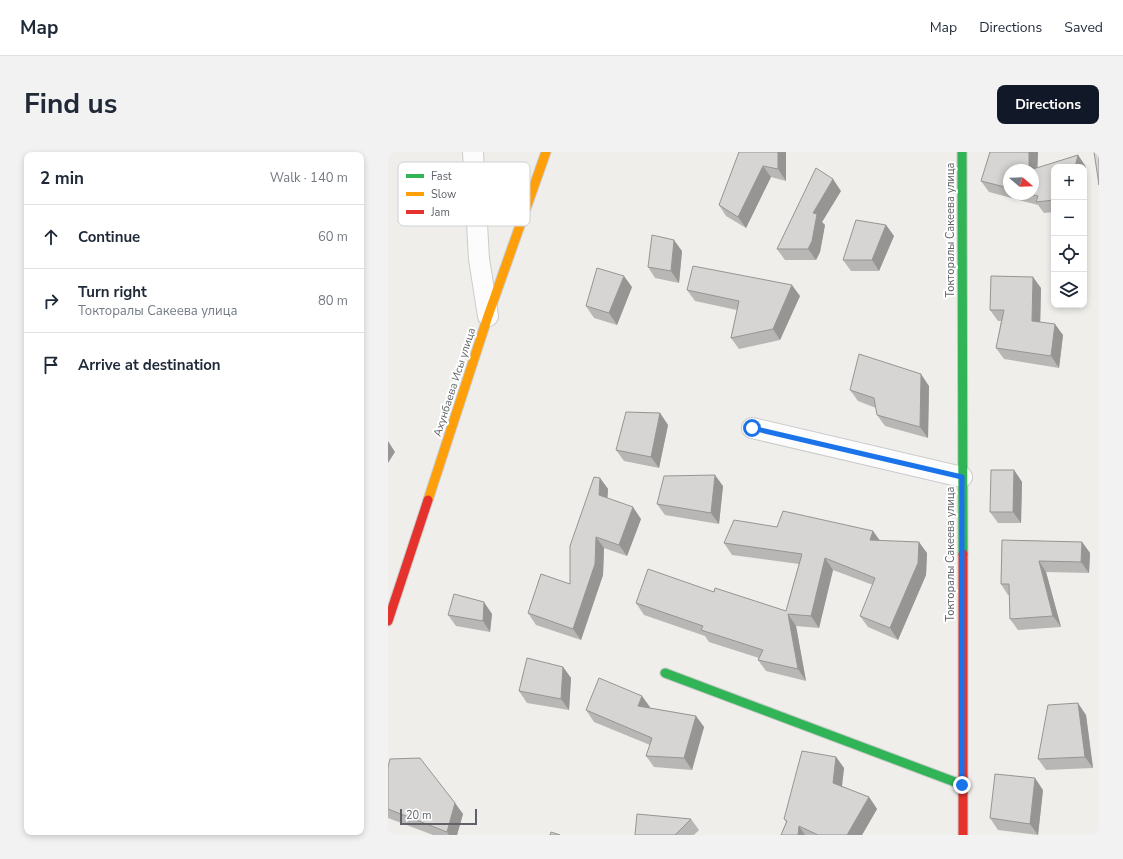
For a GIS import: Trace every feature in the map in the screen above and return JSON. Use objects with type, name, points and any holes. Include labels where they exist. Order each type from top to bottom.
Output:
[{"type":"street","points":[[473,152],[473,162]]},
{"type":"street","name":"Ахунбаева Исы улица","points":[[530,197],[546,152]]},
{"type":"street","name":"Токторалы Сакеева улица","points":[[962,152],[963,835]]},
{"type":"street","points":[[476,226],[478,259],[488,316]]},
{"type":"street","name":"Ахунбаева Исы улица","points":[[388,621],[488,316],[520,226]]},
{"type":"street","points":[[752,428],[962,477]]},
{"type":"street","points":[[665,673],[962,785]]},
{"type":"building","points":[[739,152],[778,152],[778,169],[763,166],[738,217],[719,205]]},
{"type":"building","points":[[990,152],[1029,152],[1029,164],[1003,164],[1003,186],[981,181]]},
{"type":"building","points":[[1094,152],[1099,152],[1099,185]]},
{"type":"building","points":[[1078,155],[1076,164],[1051,164],[1051,200],[1036,202],[1037,200],[1039,200],[1039,167]]},
{"type":"building","points":[[816,168],[833,179],[813,213],[817,214],[812,241],[808,249],[777,249]]},
{"type":"building","points":[[856,220],[886,225],[872,260],[843,260]]},
{"type":"building","points":[[652,235],[674,240],[671,271],[648,267]]},
{"type":"building","points":[[693,266],[792,285],[773,329],[731,338],[739,301],[687,290]]},
{"type":"building","points":[[597,268],[624,276],[609,313],[586,306]]},
{"type":"building","points":[[991,276],[1033,277],[1032,321],[1055,324],[1051,356],[996,348],[1004,310],[990,310]]},
{"type":"building","points":[[859,354],[921,374],[920,427],[877,415],[874,398],[850,390]]},
{"type":"building","points":[[626,412],[660,413],[651,457],[616,450]]},
{"type":"building","points":[[991,470],[1014,470],[1013,512],[990,512]]},
{"type":"building","points":[[715,475],[711,513],[657,504],[664,476]]},
{"type":"building","points":[[594,477],[600,478],[599,495],[633,507],[619,545],[596,537],[595,564],[573,629],[528,613],[541,574],[570,584],[570,546]]},
{"type":"building","points":[[783,511],[873,531],[870,540],[919,542],[918,563],[890,628],[860,616],[875,578],[825,558],[811,616],[788,614],[798,669],[758,660],[763,650],[701,630],[703,626],[636,603],[648,569],[714,592],[715,588],[786,611],[802,554],[724,543],[734,520],[777,527]]},
{"type":"building","points":[[1002,540],[1082,542],[1081,562],[1039,561],[1053,616],[1010,619],[1009,584],[1001,584]]},
{"type":"building","points":[[454,594],[484,602],[483,621],[448,615]]},
{"type":"building","points":[[527,658],[563,667],[561,699],[519,691]]},
{"type":"building","points":[[599,678],[642,696],[638,706],[696,716],[684,758],[646,756],[652,738],[586,710]]},
{"type":"building","points":[[1078,703],[1085,757],[1038,759],[1048,705]]},
{"type":"building","points":[[802,751],[836,757],[833,783],[869,797],[847,835],[818,835],[799,826],[798,835],[781,835],[787,821],[784,819]]},
{"type":"building","points":[[420,758],[455,803],[447,832],[388,809],[388,767],[390,759]]},
{"type":"building","points":[[995,774],[1035,778],[1030,824],[990,818]]},
{"type":"building","points":[[637,814],[691,819],[675,835],[635,835]]},
{"type":"building","points":[[551,832],[560,835],[550,835]]},
{"type":"traffic: fast","points":[[962,152],[963,554]]},
{"type":"traffic: fast","points":[[665,673],[963,785]]},
{"type":"traffic: slow","points":[[530,197],[546,152]]},
{"type":"traffic: slow","points":[[428,500],[488,316],[520,226]]},
{"type":"traffic: jam","points":[[388,621],[428,500]]},
{"type":"traffic: jam","points":[[963,554],[963,835]]},
{"type":"route","points":[[752,428],[962,477],[962,785]]}]
